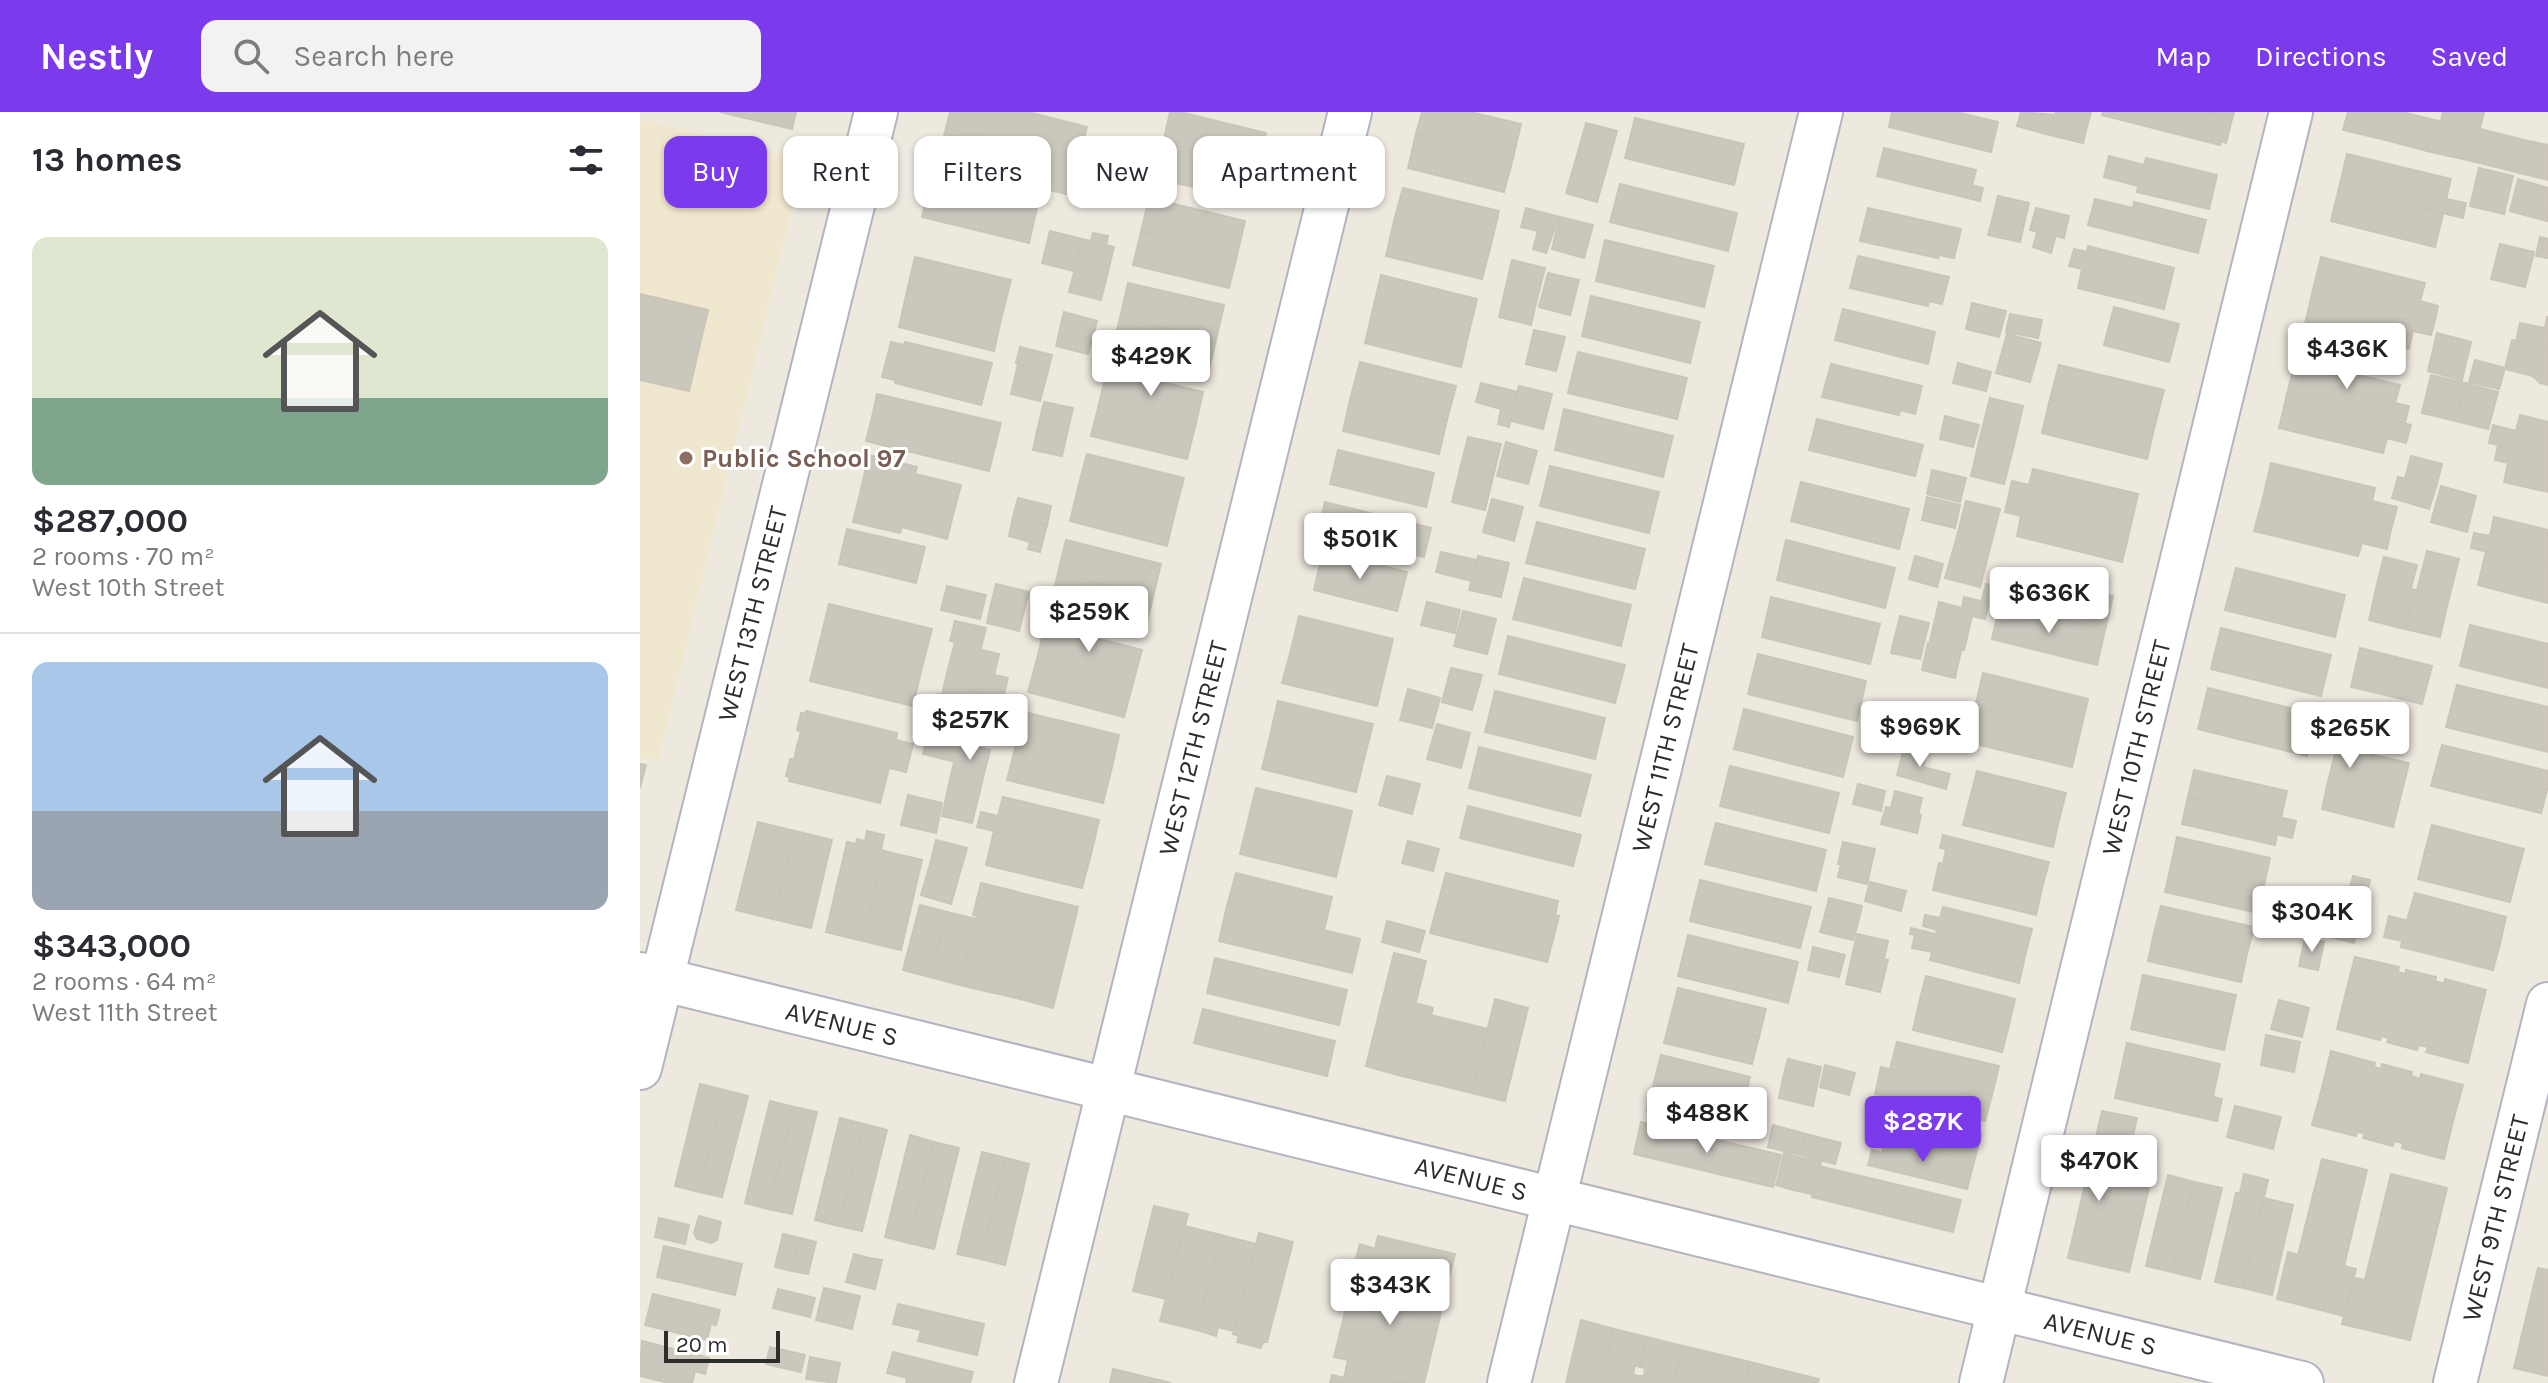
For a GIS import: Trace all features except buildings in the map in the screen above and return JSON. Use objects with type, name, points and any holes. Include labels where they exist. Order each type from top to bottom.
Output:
[{"type":"street","name":"WEST 13TH STREET","points":[[640,1068],[651,976],[876,112]]},
{"type":"street","name":"WEST 12TH STREET","points":[[1036,1383],[1350,112]]},
{"type":"street","name":"WEST 11TH STREET","points":[[1509,1383],[1821,112]]},
{"type":"street","name":"WEST 10TH STREET","points":[[1981,1383],[2291,112]]},
{"type":"street","name":"AVENUE S","points":[[651,976],[2302,1383]]},
{"type":"street","name":"WEST 9TH STREET","points":[[2455,1383],[2548,1004]]},
{"type":"shaded area","name":"Public School 97","points":[[640,119],[708,136],[664,136],[664,208],[767,208],[767,151],[783,155],[783,208],[792,208],[658,761],[640,757]]},
{"type":"place","name":"Public School 97","points":[[686,458]]}]
